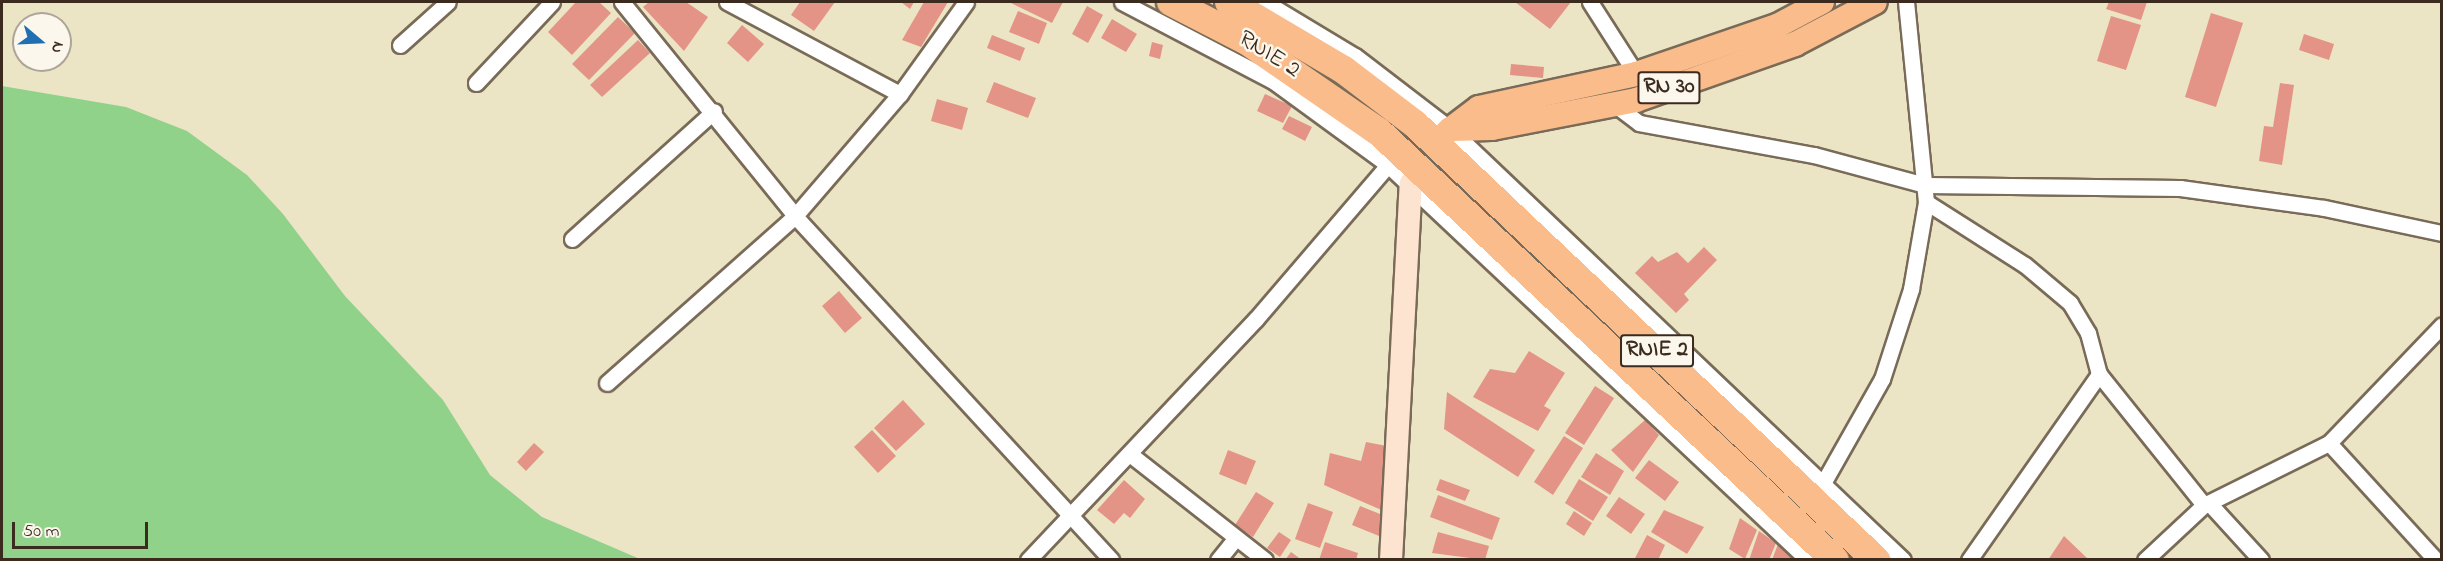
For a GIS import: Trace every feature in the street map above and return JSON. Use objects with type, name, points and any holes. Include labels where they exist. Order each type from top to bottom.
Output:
[{"type":"highway","name":"RNIE 2","points":[[1171,2],[1246,40],[1330,94],[1415,176],[1835,560]]},
{"type":"highway","name":"RNIE 2","points":[[1229,2],[1344,70],[1443,136],[1876,560]]},
{"type":"main road","name":"RN 30","points":[[1443,136],[1479,108],[1636,74],[1777,26],[1822,2]]},
{"type":"main road","name":"RN 30","points":[[1443,136],[1614,104],[1795,44],[1875,2]]},
{"type":"main road","points":[[1415,176],[1443,136]]},
{"type":"street","points":[[400,45],[448,2]]},
{"type":"street","points":[[476,83],[552,2]]},
{"type":"street","points":[[622,2],[714,111],[795,216],[1069,518],[1111,560]]},
{"type":"street","points":[[728,2],[900,94]]},
{"type":"street","points":[[607,383],[795,216],[900,94],[966,2]]},
{"type":"street","points":[[1122,2],[1272,81],[1388,165],[1415,176],[1808,560]]},
{"type":"street","points":[[1265,2],[1355,56],[1903,560]]},
{"type":"street","points":[[1590,2],[1636,74]]},
{"type":"street","points":[[1822,485],[1882,379],[1902,328],[1926,202],[1906,2]]},
{"type":"street","points":[[1614,104],[1640,123],[1814,155],[1925,185],[2180,188],[2324,208],[2442,233]]},
{"type":"street","points":[[572,239],[714,111]]},
{"type":"street","points":[[1028,560],[1131,455],[1388,165]]},
{"type":"street","points":[[1391,560],[1415,176]]},
{"type":"street","points":[[1926,202],[2025,265],[2070,303],[2088,333],[2099,374],[2207,504],[2261,560]]},
{"type":"street","points":[[2145,560],[2207,504],[2329,443],[2442,325]]},
{"type":"street","points":[[1969,560],[2099,374]]},
{"type":"street","points":[[2329,443],[2436,560]]},
{"type":"street","points":[[1131,455],[1234,540],[1265,560]]},
{"type":"street","points":[[1218,560],[1234,540]]},
{"type":"green space","points":[[2,86],[126,107],[187,131],[247,175],[283,214],[345,296],[443,400],[490,475],[542,517],[640,559],[2,559]]},
{"type":"building","points":[[576,2],[599,2],[611,13],[572,55],[548,32]]},
{"type":"building","points":[[649,2],[686,2],[708,17],[684,51],[643,7]]},
{"type":"building","points":[[800,2],[835,2],[814,31],[791,15]]},
{"type":"building","points":[[901,2],[914,2],[910,9]]},
{"type":"building","points":[[924,2],[948,2],[921,47],[902,40]]},
{"type":"building","points":[[1009,2],[1063,2],[1052,23]]},
{"type":"building","points":[[1515,2],[1571,2],[1550,29]]},
{"type":"building","points":[[2109,2],[2147,2],[2141,20],[2106,9]]},
{"type":"building","points":[[1087,6],[1103,15],[1088,43],[1072,34]]},
{"type":"building","points":[[1018,11],[1047,23],[1039,44],[1009,32]]},
{"type":"building","points":[[2211,13],[2243,23],[2216,107],[2185,97]]},
{"type":"building","points":[[2111,16],[2141,25],[2126,70],[2097,61]]},
{"type":"building","points":[[618,17],[635,33],[589,80],[572,64]]},
{"type":"building","points":[[1112,19],[1137,34],[1126,52],[1101,38]]},
{"type":"building","points":[[742,25],[764,44],[748,62],[727,43]]},
{"type":"building","points":[[2304,34],[2334,44],[2329,60],[2299,50]]},
{"type":"building","points":[[992,35],[1025,48],[1020,61],[987,48]]},
{"type":"building","points":[[638,40],[650,53],[602,97],[590,85]]},
{"type":"building","points":[[1152,42],[1163,45],[1160,59],[1149,56]]},
{"type":"building","points":[[1511,64],[1544,67],[1543,78],[1510,75]]},
{"type":"building","points":[[994,82],[1036,98],[1028,118],[986,102]]},
{"type":"building","points":[[2280,83],[2294,85],[2282,165],[2259,161],[2264,126],[2273,127]]},
{"type":"building","points":[[1265,94],[1292,106],[1283,123],[1257,111]]},
{"type":"building","points":[[937,99],[968,108],[962,130],[931,121]]},
{"type":"building","points":[[1289,116],[1312,127],[1305,141],[1282,129]]},
{"type":"building","points":[[1704,247],[1717,260],[1684,294],[1689,300],[1676,313],[1635,273],[1652,256],[1658,262],[1677,252],[1688,263]]},
{"type":"building","points":[[839,291],[862,318],[845,333],[822,306]]},
{"type":"building","points":[[1529,351],[1565,373],[1544,406],[1551,410],[1538,431],[1473,397],[1490,369],[1515,373]]},
{"type":"building","points":[[1595,386],[1614,398],[1584,445],[1565,433]]},
{"type":"building","points":[[1447,392],[1535,450],[1518,477],[1444,429]]},
{"type":"building","points":[[903,400],[925,424],[896,451],[874,428]]},
{"type":"building","points":[[1645,420],[1659,435],[1633,472],[1611,450]]},
{"type":"building","points":[[872,430],[896,456],[878,473],[854,447]]},
{"type":"building","points":[[1564,436],[1583,448],[1553,495],[1534,482]]},
{"type":"building","points":[[1366,442],[1392,447],[1386,512],[1324,485],[1330,453],[1361,461]]},
{"type":"building","points":[[534,443],[544,452],[526,471],[517,462]]},
{"type":"building","points":[[1228,450],[1256,461],[1246,485],[1219,474]]},
{"type":"building","points":[[1596,453],[1624,471],[1610,495],[1581,477]]},
{"type":"building","points":[[1649,460],[1679,482],[1665,501],[1635,478]]},
{"type":"building","points":[[1440,479],[1470,490],[1465,501],[1436,490]]},
{"type":"building","points":[[1579,479],[1608,497],[1593,521],[1565,503]]},
{"type":"building","points":[[1124,480],[1145,499],[1130,518],[1124,513],[1114,524],[1097,510]]},
{"type":"building","points":[[1256,492],[1274,503],[1253,537],[1235,525]]},
{"type":"building","points":[[1438,495],[1500,518],[1492,540],[1430,517]]},
{"type":"building","points":[[1619,497],[1645,514],[1631,534],[1606,516]]},
{"type":"building","points":[[1308,503],[1333,512],[1320,548],[1295,539]]},
{"type":"building","points":[[1360,506],[1385,516],[1384,538],[1352,525]]},
{"type":"building","points":[[1664,510],[1704,527],[1687,554],[1651,532]]},
{"type":"building","points":[[1574,511],[1592,523],[1584,536],[1566,524]]},
{"type":"building","points":[[1740,518],[1757,530],[1745,559],[1729,549]]},
{"type":"building","points":[[1759,531],[1776,543],[1769,560],[1749,560]]},
{"type":"building","points":[[1279,532],[1291,540],[1280,557],[1267,548]]},
{"type":"building","points":[[1438,532],[1489,546],[1485,560],[1432,553]]},
{"type":"building","points":[[1647,535],[1665,545],[1658,560],[1634,560]]},
{"type":"building","points":[[2064,536],[2089,560],[2048,560]]},
{"type":"building","points":[[1325,542],[1358,553],[1356,560],[1319,560]]},
{"type":"building","points":[[1778,544],[1794,556],[1793,560],[1772,560]]},
{"type":"building","points":[[1291,552],[1302,560],[1285,560]]}]
